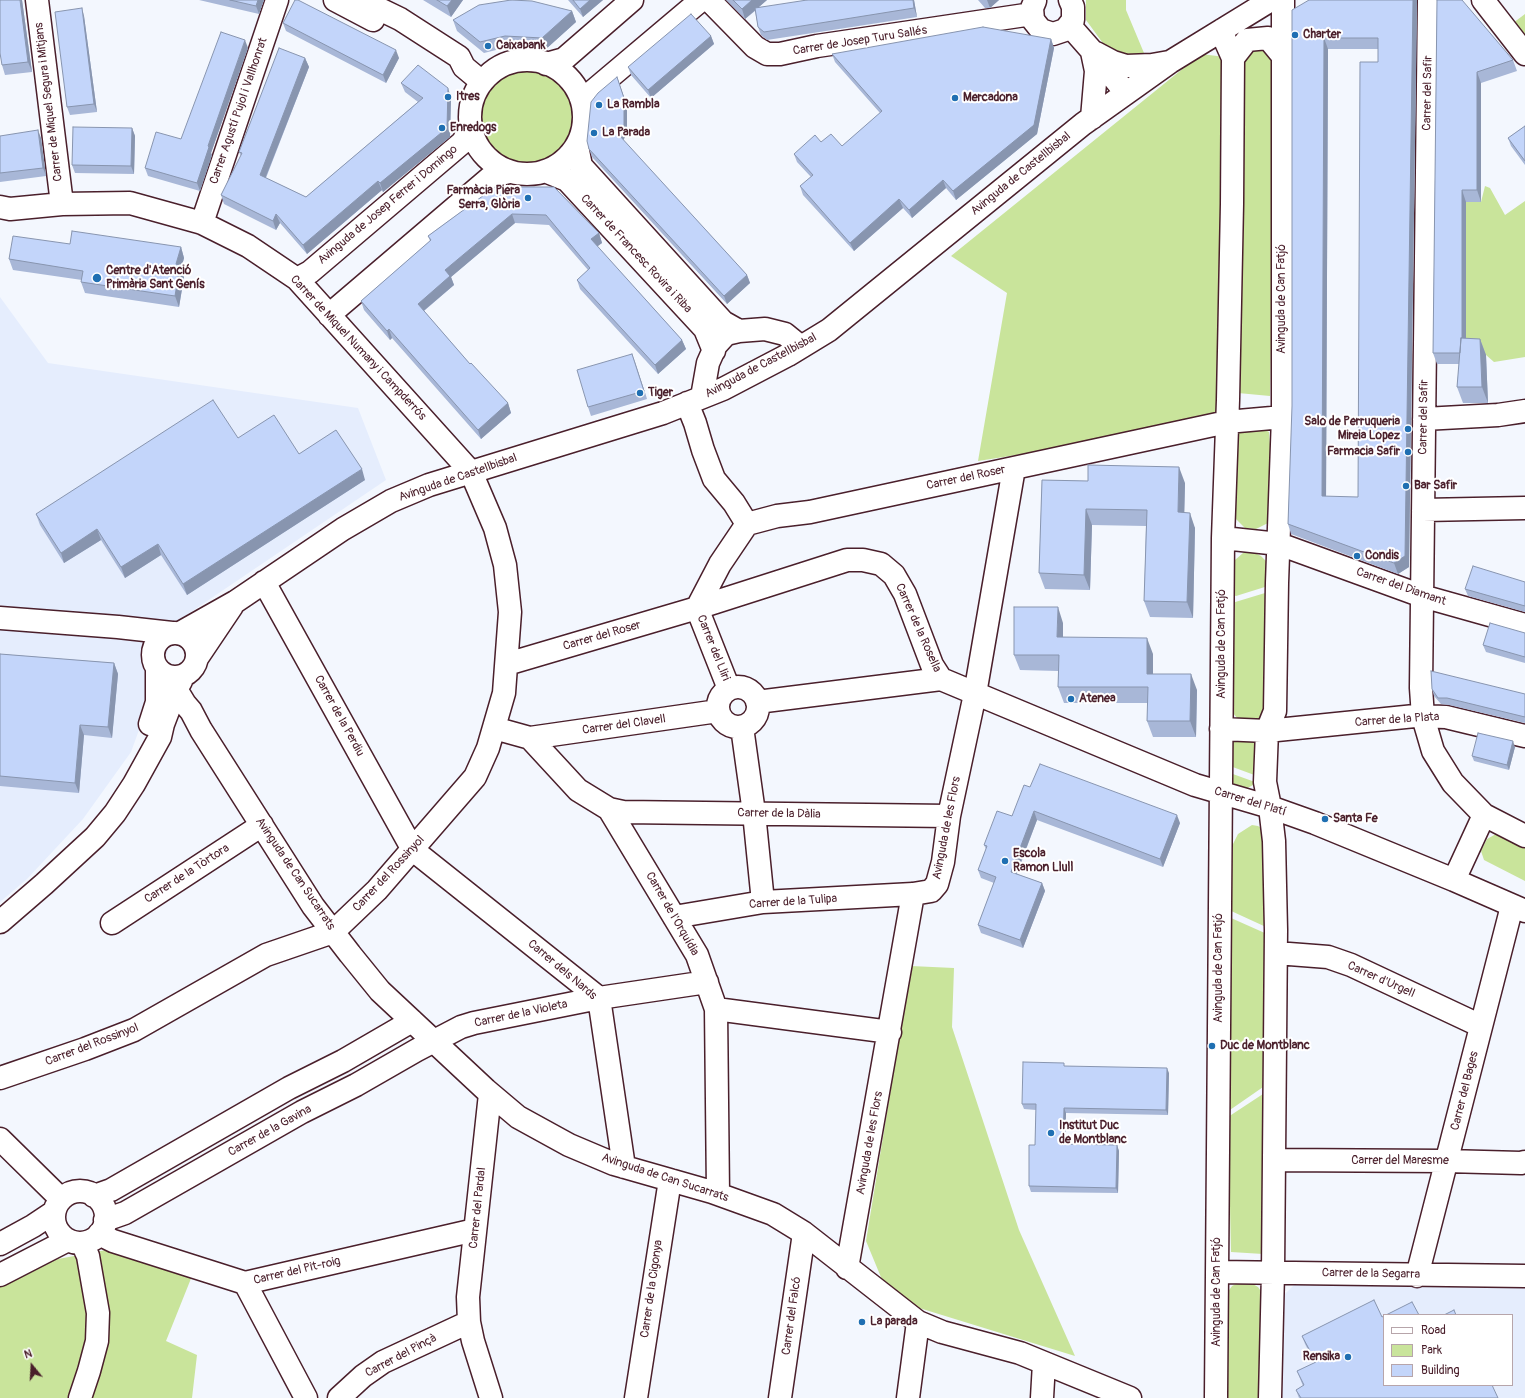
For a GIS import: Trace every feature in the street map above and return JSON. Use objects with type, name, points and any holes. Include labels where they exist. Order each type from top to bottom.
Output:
[{"type":"street","name":"Carrer de Miquel Segura i Mitjans","points":[[37,0],[60,195]]},
{"type":"street","name":"Carrer Agustí Pujol i Vallhonrat","points":[[202,223],[277,0]]},
{"type":"street","points":[[335,0],[427,46],[454,68],[464,67]]},
{"type":"street","points":[[361,0],[400,19],[459,57],[464,67],[482,82]]},
{"type":"street","points":[[546,64],[564,59],[632,0]]},
{"type":"street","points":[[583,104],[592,92],[701,0]]},
{"type":"street","name":"Carrer de Josep Turu Sallés","points":[[709,0],[755,47],[766,54],[780,54],[1034,7]]},
{"type":"street","points":[[1034,7],[1036,26],[1047,33],[1059,33],[1070,26],[1074,14],[1074,7],[1070,0]]},
{"type":"street","name":"Avinguda de Castellbisbal","points":[[175,671],[153,650],[154,646],[165,635],[176,633],[235,602],[343,529],[391,501],[429,485],[663,413],[723,389],[801,347],[829,330],[1078,128],[1170,62],[1271,0]]},
{"type":"street","name":"Avinguda de Can Fatjó","points":[[1270,1398],[1273,1272],[1276,953],[1274,841],[1270,806],[1265,782],[1267,731],[1275,711],[1283,417],[1283,0]]},
{"type":"street","name":"Carrer del Safir","points":[[1429,0],[1421,688],[1423,717],[1433,751],[1453,783],[1484,815],[1525,836]]},
{"type":"street","points":[[1483,0],[1525,54]]},
{"type":"street","points":[[1070,26],[1092,50],[1126,94]]},
{"type":"street","name":"Avinguda de Can Fatjó","points":[[1216,1398],[1222,538],[1227,422],[1232,212],[1233,58],[1222,30]]},
{"type":"street","points":[[1233,58],[1247,40],[1268,38],[1282,55]]},
{"type":"street","points":[[1092,50],[1113,62],[1126,66],[1152,65],[1170,62]]},
{"type":"street","points":[[1092,50],[1096,71],[1092,118]]},
{"type":"street","points":[[329,314],[492,176],[510,172],[536,174],[545,171],[564,161],[577,146],[581,136],[584,117],[583,104],[577,86],[557,68],[538,61],[527,60],[507,63],[490,73],[482,82],[470,109],[472,136],[482,153],[492,163],[510,172]]},
{"type":"street","name":"Avinguda de Josep Ferrer i Domingo","points":[[297,279],[310,272],[463,142],[471,124]]},
{"type":"street","name":"Carrer de Francesc Rovira i Riba","points":[[577,146],[581,166],[724,322],[739,331]]},
{"type":"street","name":"Carrer de Francesc Rovira i Riba","points":[[545,171],[567,180],[705,329],[714,351]]},
{"type":"street","name":"Carrer de Miquel Numany i Campderrós","points":[[0,206],[10,210],[60,195],[130,202],[202,223],[248,246],[297,279],[471,472]]},
{"type":"street","points":[[697,608],[720,564],[747,524],[734,503],[714,479],[695,423],[694,400],[708,363],[716,345],[726,334],[739,331],[765,329],[785,334],[801,347]]},
{"type":"street","points":[[1424,419],[1498,415],[1525,411]]},
{"type":"street","name":"Carrer del Roser","points":[[747,524],[777,516],[810,512],[1227,422],[1283,417]]},
{"type":"street","name":"Avinguda de les Flors","points":[[847,1268],[890,1032],[913,894],[931,891],[937,884],[943,862],[948,816],[975,694],[1014,468]]},
{"type":"street","name":"Carrer del Rossinyol","points":[[0,1078],[85,1049],[134,1030],[266,955],[333,932],[377,890],[475,777],[488,748],[504,693],[510,612],[505,565],[495,528],[471,472]]},
{"type":"street","points":[[1423,510],[1525,508]]},
{"type":"street","points":[[1222,538],[1279,544]]},
{"type":"street","name":"Carrer del Diamant","points":[[1279,544],[1422,596],[1525,625]]},
{"type":"street","name":"Carrer del Roser","points":[[507,664],[697,608],[847,560],[863,560]]},
{"type":"street","name":"Carrer de la Rosella","points":[[863,560],[881,564],[894,575],[905,594],[932,665],[941,679],[975,694]]},
{"type":"street","name":"Carrer de la Perdiu","points":[[264,582],[413,850]]},
{"type":"street","name":"Avinguda de Castellbisbal","points":[[134,784],[136,767],[158,702],[175,671],[235,602]]},
{"type":"street","name":"Carrer del Lliri","points":[[697,608],[729,689]]},
{"type":"street","points":[[0,618],[118,626],[176,633],[189,638],[197,650],[175,671],[118,626]]},
{"type":"street","name":"Avinguda de Castellbisbal","points":[[0,922],[95,837],[115,813],[134,784],[160,737],[175,671]]},
{"type":"street","name":"Avinguda de Can Sucarrats","points":[[175,671],[191,692],[193,704],[191,711],[201,730],[313,906],[380,990],[490,1094],[518,1117],[569,1145],[614,1164],[718,1194],[773,1214],[804,1233],[918,1322],[942,1332],[1020,1353],[1130,1398]]},
{"type":"street","points":[[757,702],[941,679]]},
{"type":"street","points":[[736,687],[746,689],[754,695],[757,702],[758,708],[753,720],[742,727],[729,725],[720,718],[717,705],[719,698],[729,689],[736,687]]},
{"type":"street","name":"Carrer del Platí","points":[[975,694],[1195,786],[1270,806],[1315,823],[1519,908]]},
{"type":"street","name":"Carrer del Clavell","points":[[530,738],[718,711]]},
{"type":"street","name":"Carrer de la Plata","points":[[1221,729],[1267,731],[1415,716],[1446,717],[1525,736]]},
{"type":"street","points":[[160,737],[175,724],[186,723],[201,730]]},
{"type":"street","points":[[742,727],[754,813],[763,902]]},
{"type":"street","points":[[494,728],[530,738]]},
{"type":"street","name":"Carrer de l'Orquídia","points":[[530,738],[578,790],[609,810],[697,955],[716,1009],[718,1194]]},
{"type":"street","name":"Carrer de la Dàlia","points":[[609,810],[623,812],[948,816]]},
{"type":"street","points":[[1454,880],[1484,815]]},
{"type":"street","name":"Carrer de la Tòrtora","points":[[112,923],[262,825]]},
{"type":"street","name":"Carrer dels Nards","points":[[413,850],[599,998],[624,1166]]},
{"type":"street","name":"Carrer de la Tulipa","points":[[674,917],[763,902],[913,894]]},
{"type":"street","name":"Carrer del Bages","points":[[1417,1276],[1481,1026],[1519,908]]},
{"type":"street","name":"Carrer d'Urgell","points":[[1276,953],[1328,957],[1350,965],[1481,1026]]},
{"type":"street","name":"Carrer de la Violeta","points":[[434,1042],[461,1027],[474,1023],[599,998],[706,982]]},
{"type":"street","points":[[716,1009],[890,1032]]},
{"type":"street","points":[[94,1196],[111,1190],[289,1088],[343,1061],[412,1021]]},
{"type":"street","name":"Carrer de la Gavina","points":[[0,1275],[88,1234],[302,1112],[356,1085],[417,1050],[434,1042]]},
{"type":"street","name":"Carrer del Pardal","points":[[490,1094],[468,1297],[469,1322],[473,1341],[491,1398]]},
{"type":"street","points":[[0,1139],[58,1206]]},
{"type":"street","name":"Carrer del Maresme","points":[[1274,1160],[1525,1162]]},
{"type":"street","name":"Carrer de la Cigonya","points":[[636,1398],[662,1221],[670,1180]]},
{"type":"street","points":[[0,1244],[33,1226],[58,1206],[69,1194],[84,1192],[94,1196],[102,1204],[105,1213],[88,1234],[88,1256],[98,1313],[97,1341],[80,1398]]},
{"type":"street","points":[[58,1206],[54,1221],[58,1232],[88,1234]]},
{"type":"street","name":"Carrer del Pit-roig","points":[[88,1234],[245,1283],[475,1230]]},
{"type":"street","name":"Carrer del Falcó","points":[[780,1398],[804,1233]]},
{"type":"street","name":"Carrer de la Segarra","points":[[1217,1272],[1417,1276],[1525,1276]]},
{"type":"street","points":[[245,1283],[306,1398]]},
{"type":"street","name":"Carrer del Pinçà","points":[[339,1398],[363,1376],[384,1362],[469,1322]]},
{"type":"street","points":[[908,1398],[918,1322]]},
{"type":"street","points":[[1042,1398],[1044,1363]]},
{"type":"shaded area","points":[[0,297],[48,363],[358,408],[386,480],[179,620],[131,752],[83,819],[27,879],[0,902]]},
{"type":"shaded area","points":[[1294,1285],[1525,1287],[1525,1398],[1278,1398],[1278,1301]]},
{"type":"green space","points":[[1086,0],[1126,0],[1126,10],[1144,53],[1126,55],[1114,52],[1105,46],[1086,20]]},
{"type":"green space","points":[[1525,14],[1525,38],[1513,23]]},
{"type":"green space","points":[[1249,46],[1265,47],[1276,66],[1270,396],[1238,393],[1241,54]]},
{"type":"green space","points":[[1201,54],[1233,58],[1227,422],[978,461],[1007,293],[951,256]]},
{"type":"green space","points":[[527,70],[545,73],[561,84],[572,100],[575,118],[572,136],[561,152],[545,163],[527,166],[509,163],[493,152],[482,136],[479,118],[482,100],[493,84],[509,73]]},
{"type":"green space","points":[[1485,186],[1490,188],[1505,215],[1525,201],[1525,357],[1494,362],[1486,355],[1466,354],[1436,202],[1481,202]]},
{"type":"green space","points":[[1258,426],[1269,432],[1272,516],[1268,523],[1256,529],[1245,528],[1234,517],[1237,432],[1244,427]]},
{"type":"green space","points":[[1253,552],[1261,556],[1266,561],[1268,566],[1268,586],[1236,596],[1232,595],[1233,564],[1235,560],[1243,553]]},
{"type":"green space","points":[[1265,593],[1268,595],[1267,708],[1259,720],[1238,719],[1232,712],[1232,603]]},
{"type":"green space","points":[[1249,736],[1255,742],[1257,776],[1230,766],[1231,744],[1236,740]]},
{"type":"green space","points":[[1230,773],[1255,782],[1253,785],[1244,790],[1231,784]]},
{"type":"green space","points":[[1252,825],[1258,826],[1266,831],[1266,927],[1229,910],[1233,844],[1238,834]]},
{"type":"green space","points":[[1496,834],[1525,847],[1525,881],[1484,860],[1481,851],[1487,839]]},
{"type":"green space","points":[[1231,918],[1267,934],[1266,1085],[1227,1112]]},
{"type":"green space","points":[[911,966],[954,968],[952,1027],[1019,1230],[1075,1356],[890,1299],[866,1241]]},
{"type":"green space","points":[[1266,1092],[1263,1254],[1231,1252],[1228,1117]]},
{"type":"green space","points":[[106,1250],[192,1276],[166,1341],[197,1355],[192,1398],[0,1398],[0,1283],[58,1259]]},
{"type":"green space","points":[[1240,1282],[1249,1282],[1258,1287],[1263,1294],[1262,1398],[1227,1398],[1224,1396],[1225,1296],[1232,1286]]},
{"type":"building","points":[[0,0],[20,0],[28,62],[2,65],[0,53]]},
{"type":"building","points":[[230,0],[258,0],[256,6]]},
{"type":"building","points":[[295,0],[298,0],[396,50],[383,75],[283,23]]},
{"type":"building","points":[[437,0],[452,0],[447,6]]},
{"type":"building","points":[[511,0],[532,1],[572,11],[542,38],[505,36],[480,42],[453,20],[479,5]]},
{"type":"building","points":[[573,0],[590,0],[580,9]]},
{"type":"building","points":[[733,0],[752,0],[742,9]]},
{"type":"building","points":[[807,0],[913,0],[914,8],[764,32],[758,27],[755,8]]},
{"type":"building","points":[[1309,0],[1413,0],[1405,556],[1394,563],[1288,524],[1292,406],[1292,10]],"holes":[[[1324,38],[1378,38],[1378,62],[1360,62],[1358,497],[1322,496]]]},
{"type":"building","points":[[1437,0],[1462,0],[1513,60],[1477,72],[1477,190],[1462,190],[1462,338],[1460,353],[1433,353]]},
{"type":"building","points":[[82,8],[94,104],[67,107],[55,12]]},
{"type":"building","points":[[691,14],[711,36],[648,90],[628,67]]},
{"type":"building","name":"Mercadona","points":[[983,27],[1051,39],[1034,125],[953,191],[943,180],[909,210],[899,199],[850,243],[800,186],[813,175],[794,154],[815,135],[821,142],[831,134],[842,146],[882,111],[832,54]]},
{"type":"building","points":[[221,32],[245,40],[208,146],[209,147],[197,183],[145,168],[156,132],[181,139]]},
{"type":"building","points":[[279,48],[305,58],[260,175],[306,197],[423,98],[401,83],[418,65],[448,88],[447,128],[380,183],[378,181],[303,245],[276,214],[273,221],[221,195],[242,153],[239,152]]},
{"type":"building","points":[[617,77],[624,98],[624,125],[619,135],[747,275],[724,296],[589,149],[587,141],[591,102],[598,93]]},
{"type":"building","points":[[1525,126],[1525,161],[1508,138]]},
{"type":"building","points":[[73,127],[132,128],[131,166],[72,165]]},
{"type":"building","points":[[38,130],[43,168],[0,173],[0,136]]},
{"type":"building","points":[[495,187],[554,187],[599,233],[591,239],[682,340],[655,365],[577,280],[590,268],[546,215],[512,214],[445,270],[450,276],[418,304],[470,364],[471,363],[508,403],[478,430],[389,329],[387,331],[361,301],[431,240],[428,236]]},
{"type":"building","name":"Centre d'Atenció Primària Sant Genís","points":[[72,231],[181,247],[176,264],[180,266],[175,296],[81,282],[83,271],[9,259],[13,236],[70,244]]},
{"type":"building","points":[[1461,338],[1480,339],[1482,387],[1457,387]]},
{"type":"building","points":[[632,354],[644,391],[588,407],[577,370]]},
{"type":"building","points":[[213,400],[238,438],[274,415],[299,454],[336,430],[362,469],[183,584],[158,544],[121,567],[97,529],[61,553],[36,514]]},
{"type":"building","points":[[1088,465],[1179,467],[1178,512],[1190,513],[1187,602],[1144,601],[1147,510],[1086,509],[1084,575],[1039,573],[1042,480],[1088,481]]},
{"type":"building","points":[[1473,566],[1525,582],[1525,606],[1465,589]]},
{"type":"building","points":[[1014,607],[1058,607],[1057,637],[1147,638],[1147,674],[1191,674],[1190,721],[1147,721],[1148,687],[1058,687],[1059,655],[1014,655]]},
{"type":"building","points":[[1490,623],[1525,633],[1525,657],[1483,645]]},
{"type":"building","points":[[0,654],[114,663],[108,727],[80,725],[75,783],[0,776]]},
{"type":"building","points":[[1431,671],[1525,694],[1525,717],[1447,698],[1438,698],[1432,689]]},
{"type":"building","points":[[1478,733],[1513,741],[1507,765],[1472,756]]},
{"type":"building","name":"Escola Ramon Llull","points":[[1040,764],[1177,815],[1160,859],[1034,811],[1011,872],[1042,883],[1020,940],[978,925],[996,877],[978,870],[987,846],[984,845],[997,811],[1012,816],[1024,785],[1030,787]]},
{"type":"building","name":"Institut Duc de Montblanc","points":[[1023,1062],[1064,1063],[1064,1066],[1167,1068],[1166,1110],[1064,1108],[1063,1144],[1117,1145],[1116,1188],[1029,1186],[1029,1145],[1035,1145],[1036,1104],[1022,1104]]},
{"type":"building","name":"Rensika","points":[[1374,1300],[1383,1316],[1383,1386],[1492,1386],[1498,1398],[1301,1398],[1296,1390],[1304,1385],[1297,1371],[1316,1362],[1302,1336]]},
{"type":"building","points":[[1412,1302],[1418,1314],[1388,1314]]},
{"type":"building","points":[[1454,1310],[1456,1314],[1446,1314]]},
{"type":"place","name":"Charter","points":[[1295,35]]},
{"type":"place","name":"Caixabank","points":[[488,46]]},
{"type":"place","name":"Itres","points":[[448,97]]},
{"type":"place","name":"Mercadona","points":[[955,98]]},
{"type":"place","name":"La Rambla","points":[[599,105]]},
{"type":"place","name":"Enredogs","points":[[442,128]]},
{"type":"place","name":"La Parada","points":[[594,133]]},
{"type":"place","name":"Farmàcia Piera Serra, Glòria","points":[[528,198]]},
{"type":"place","name":"Centre d'Atenció Primària Sant Genís","points":[[97,278]]},
{"type":"place","name":"Tiger","points":[[640,393]]},
{"type":"place","name":"Salo de Perruqueria Mireia Lopez","points":[[1408,429]]},
{"type":"place","name":"Farmacia Safir","points":[[1408,452]]},
{"type":"place","name":"Bar Safir","points":[[1406,486]]},
{"type":"place","name":"Condis","points":[[1357,556]]},
{"type":"place","name":"Atenea","points":[[1071,699]]},
{"type":"place","name":"Santa Fe","points":[[1325,819]]},
{"type":"place","name":"Escola Ramon Llull","points":[[1005,861]]},
{"type":"place","name":"Duc de Montblanc","points":[[1212,1046]]},
{"type":"place","name":"Institut Duc de Montblanc","points":[[1051,1133]]},
{"type":"place","name":"La parada","points":[[862,1322]]},
{"type":"place","name":"Rensika","points":[[1348,1357]]}]
